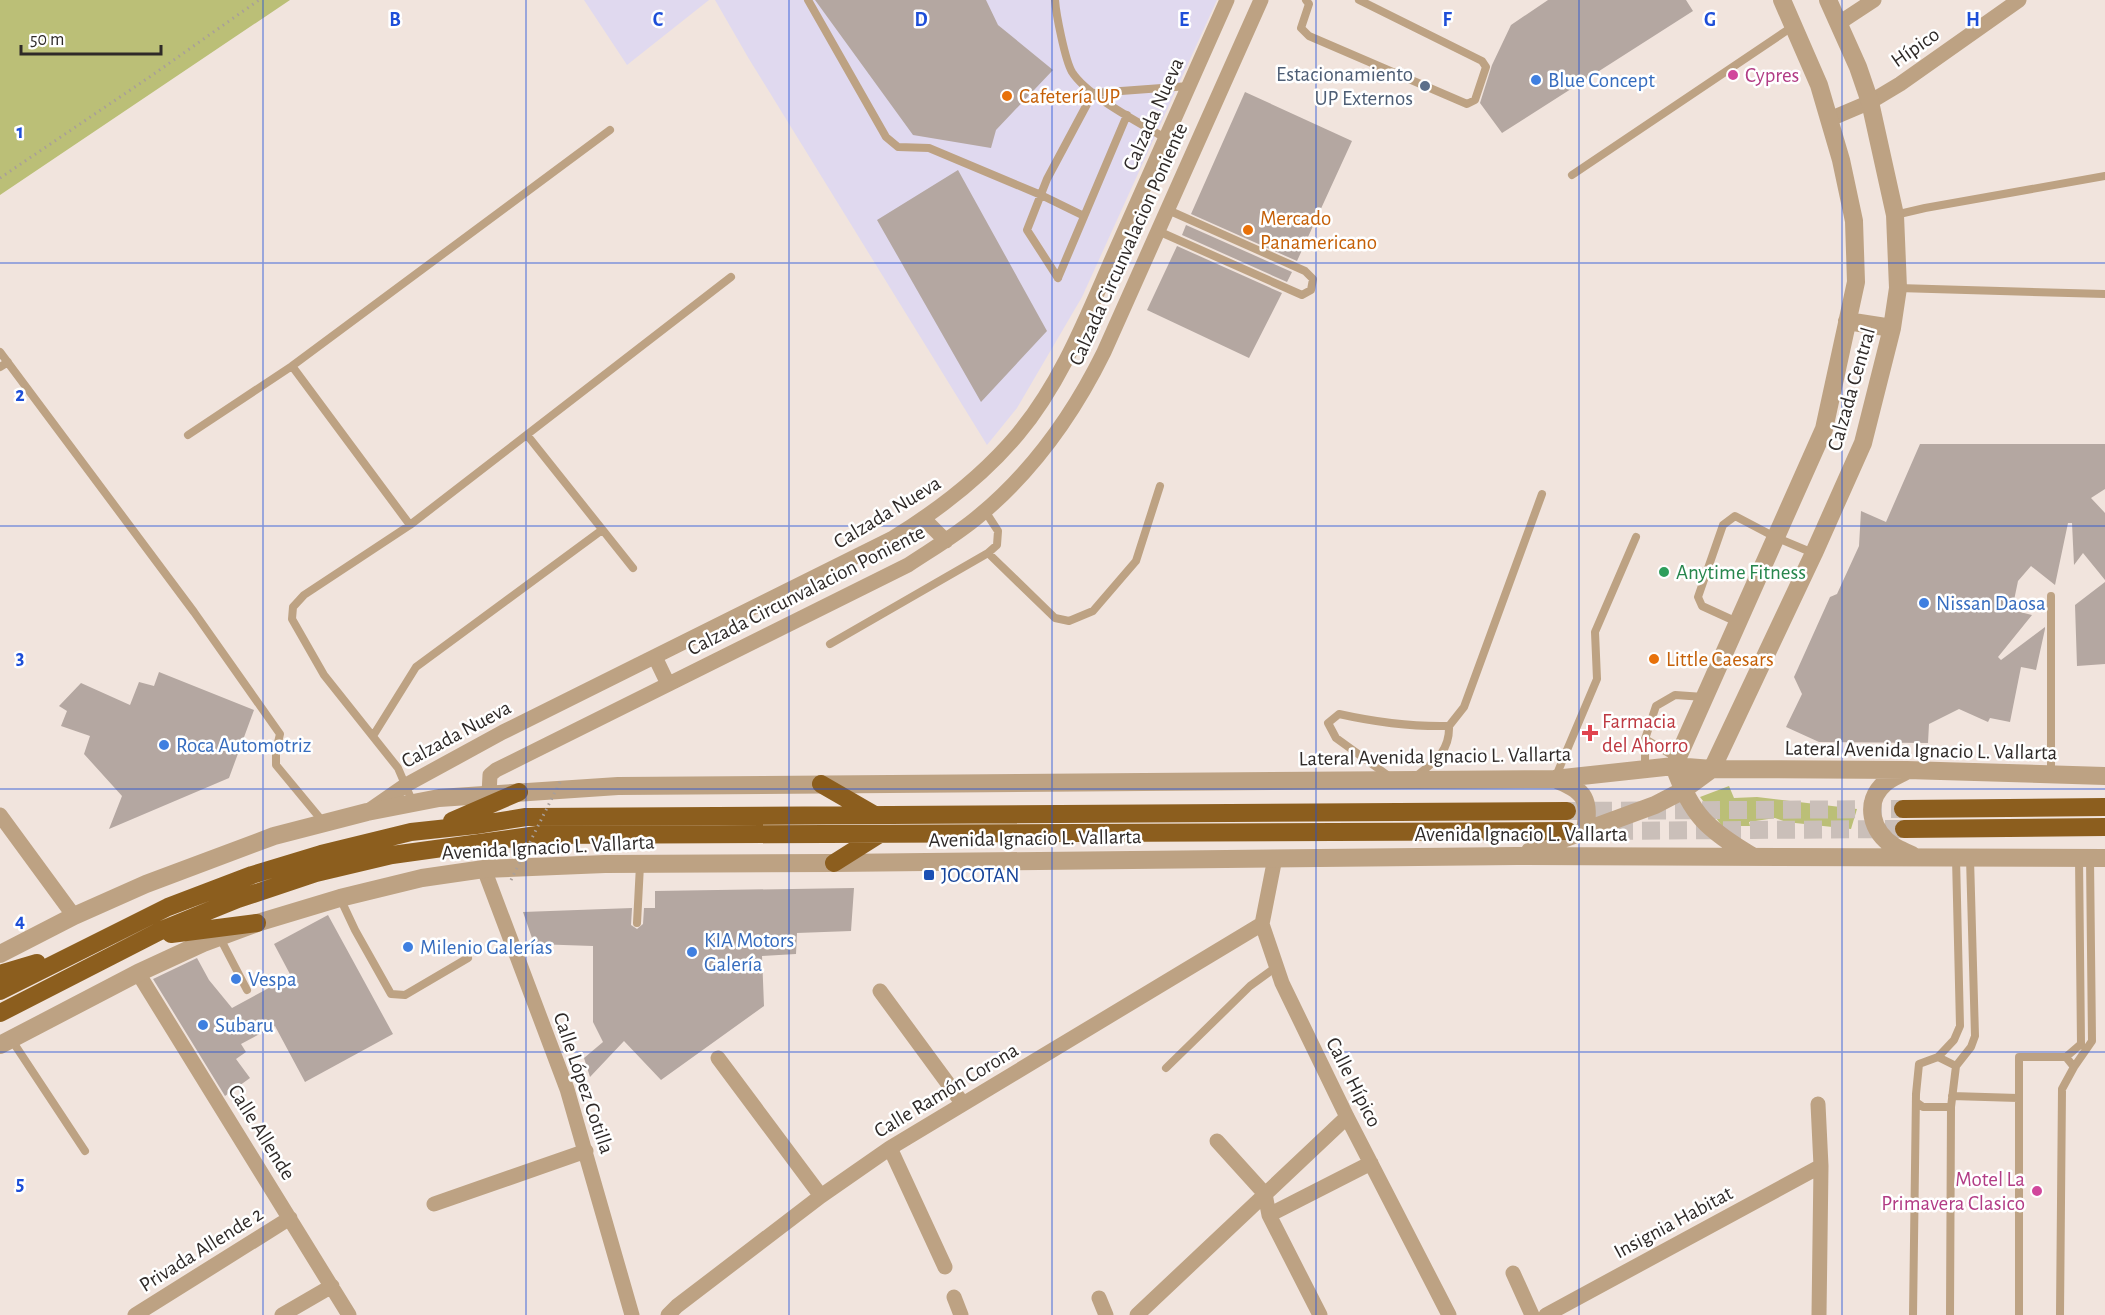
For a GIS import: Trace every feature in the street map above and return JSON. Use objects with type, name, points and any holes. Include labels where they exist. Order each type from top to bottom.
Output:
[{"type":"highway","points":[[821,784],[874,814]]},
{"type":"highway","points":[[434,829],[519,792]]},
{"type":"highway","points":[[1904,809],[2105,807]]},
{"type":"highway","name":"Avenida Ignacio L. Vallarta","points":[[0,991],[168,907],[252,875],[332,851],[411,832],[526,817],[1568,811]]},
{"type":"highway","points":[[1905,829],[2105,827]]},
{"type":"highway","name":"Avenida Ignacio L. Vallarta","points":[[0,1013],[164,929],[238,899],[305,877],[404,853],[537,836],[1576,831]]},
{"type":"highway","points":[[834,863],[880,834]]},
{"type":"highway","points":[[151,936],[257,923]]},
{"type":"highway","points":[[0,974],[81,949]]},
{"type":"street","name":"Calzada Nueva","points":[[367,812],[406,785],[503,732],[850,560],[924,519],[960,492],[989,466],[1019,432],[1059,375],[1227,0]]},
{"type":"street","name":"Calzada Circunvalacion Poniente","points":[[489,794],[490,775],[496,770],[908,565],[946,541],[1011,488],[1043,452],[1086,389],[1261,0]]},
{"type":"street","name":"Calzada Central","points":[[1675,762],[1824,429],[1856,282],[1854,221],[1841,160],[1820,85],[1782,0]]},
{"type":"street","name":"Calzada Central","points":[[1712,770],[1814,554],[1863,443],[1892,328],[1898,288],[1895,215],[1870,102],[1828,0]]},
{"type":"street","points":[[1839,23],[1874,0]]},
{"type":"street","name":"Hípico","points":[[1830,119],[1870,102],[1899,84],[2019,0]]},
{"type":"street","points":[[1847,321],[1892,328]]},
{"type":"street","points":[[924,519],[946,541]]},
{"type":"street","points":[[655,657],[668,684]]},
{"type":"street","points":[[1675,762],[1682,791],[1700,818],[1712,831],[1754,857]]},
{"type":"street","name":"Lateral Avenida Ignacio L. Vallarta","points":[[821,784],[1554,779],[1645,769],[1675,762],[1712,770],[1907,770],[2105,776]]},
{"type":"street","points":[[1517,856],[1576,831],[1655,805],[1682,791],[1712,770]]},
{"type":"street","points":[[1907,770],[1886,782],[1877,792],[1872,806],[1872,818],[1876,828],[1885,839],[1895,847],[1916,856]]},
{"type":"street","points":[[1554,779],[1573,786],[1582,793],[1587,810],[1576,831]]},
{"type":"street","points":[[0,954],[74,916],[146,884],[274,836],[367,812],[439,798],[519,792],[618,786],[821,784]]},
{"type":"street","points":[[0,815],[74,916]]},
{"type":"street","name":"Avenida Ignacio L. Vallarta","points":[[6,1042],[138,973],[257,923],[340,898],[422,878],[484,869],[640,863],[1517,856],[2091,858]]},
{"type":"street","name":"Calle Hípico","points":[[1275,858],[1262,924],[1282,983],[1347,1117],[1449,1315]]},
{"type":"street","name":"Calle López Cotilla","points":[[484,869],[567,1089],[632,1315]]},
{"type":"street","name":"Calle Ramón Corona","points":[[668,1315],[821,1196],[890,1148],[1262,924]]},
{"type":"street","name":"Calle Allende","points":[[138,973],[349,1315]]},
{"type":"street","points":[[880,991],[963,1104]]},
{"type":"street","points":[[718,1058],[821,1196]]},
{"type":"street","points":[[1818,1104],[1821,1166],[1819,1315]]},
{"type":"street","points":[[1137,1315],[1347,1117]]},
{"type":"street","points":[[1216,1141],[1265,1194],[1269,1215],[1320,1315]]},
{"type":"street","points":[[890,1148],[945,1267]]},
{"type":"street","points":[[434,1204],[586,1151]]},
{"type":"street","points":[[1269,1215],[1371,1163]]},
{"type":"street","name":"Insignia Habitat","points":[[1546,1315],[1821,1166]]},
{"type":"street","name":"Privada Allende 2","points":[[135,1315],[290,1218]]},
{"type":"street","points":[[1513,1273],[1532,1315]]},
{"type":"street","points":[[282,1315],[332,1286]]},
{"type":"street","points":[[954,1297],[961,1315]]},
{"type":"street","points":[[1099,1298],[1106,1315]]},
{"type":"lane","points":[[808,0],[886,137],[898,147],[929,148],[1041,195],[1084,216]]},
{"type":"lane","points":[[1055,0],[1056,15],[1072,71],[1093,93],[1166,138]]},
{"type":"lane","points":[[1308,2],[1301,28],[1309,36],[1467,104],[1475,100],[1486,67],[1482,61],[1359,0]]},
{"type":"lane","points":[[1572,175],[1794,26]]},
{"type":"lane","points":[[1093,93],[1189,86]]},
{"type":"lane","points":[[1093,93],[1047,179],[1027,230],[1058,278],[1127,115]]},
{"type":"lane","points":[[188,435],[292,366],[610,130]]},
{"type":"lane","points":[[1895,215],[2105,176]]},
{"type":"lane","points":[[1158,231],[1302,295],[1311,290],[1313,279],[1305,272],[1168,210]]},
{"type":"lane","points":[[413,803],[398,768],[324,675],[292,619],[293,607],[304,595],[410,525],[731,277]]},
{"type":"lane","points":[[1898,288],[2105,294]]},
{"type":"lane","points":[[0,352],[194,612],[280,734],[276,765],[324,823]]},
{"type":"lane","points":[[0,368],[8,362]]},
{"type":"lane","points":[[292,366],[410,525]]},
{"type":"lane","points":[[527,435],[633,568]]},
{"type":"lane","points":[[988,553],[1055,618],[1069,621],[1093,611],[1136,561],[1160,486]]},
{"type":"lane","points":[[1449,726],[1417,727],[1339,714],[1328,723],[1336,738],[1402,780],[1438,759],[1449,740],[1449,726],[1464,707],[1542,494]]},
{"type":"lane","points":[[830,644],[988,553],[997,545],[998,531],[985,511]]},
{"type":"lane","points":[[1737,622],[1702,606],[1698,597],[1723,525],[1735,516],[1814,554]]},
{"type":"lane","points":[[373,736],[416,667],[602,530]]},
{"type":"lane","points":[[1554,779],[1598,680],[1596,632],[1636,537]]},
{"type":"lane","points":[[2051,596],[2051,775]]},
{"type":"lane","points":[[1645,769],[1645,739],[1656,706],[1675,695],[1704,697]]},
{"type":"lane","points":[[1645,739],[1659,746],[1675,762]]},
{"type":"lane","points":[[1913,1315],[1916,1102],[1919,1064],[1938,1057],[1954,1040],[1960,1026],[1963,858]]},
{"type":"lane","points":[[1950,1315],[1951,1107],[1956,1066],[1971,1047],[1975,1036],[1963,858]]},
{"type":"lane","points":[[2019,1315],[2019,1057],[2066,1057],[2081,1044],[2091,858]]},
{"type":"lane","points":[[2060,1315],[2062,1089],[2092,1041],[2091,858]]},
{"type":"lane","points":[[638,923],[640,863]]},
{"type":"lane","points":[[340,898],[391,994],[405,995],[468,958]]},
{"type":"lane","points":[[220,937],[246,990]]},
{"type":"lane","points":[[1166,1068],[1250,986],[1276,967]]},
{"type":"lane","points":[[6,1042],[85,1151]]},
{"type":"lane","points":[[1938,1057],[1956,1066]]},
{"type":"lane","points":[[2066,1057],[2074,1067]]},
{"type":"lane","points":[[1952,1096],[2018,1098]]},
{"type":"lane","points":[[1916,1102],[1923,1107],[1951,1107]]},
{"type":"path","points":[[0,178],[152,76],[259,0]]},
{"type":"path","points":[[511,880],[560,782]]},
{"type":"shaded area","points":[[584,0],[709,0],[627,65]]},
{"type":"shaded area","points":[[715,0],[1217,0],[1082,297],[1017,408],[987,445],[749,59]]},
{"type":"green space","points":[[0,0],[290,0],[0,195]]},
{"type":"green space","points":[[1729,786],[1734,798],[1757,797],[1857,809],[1851,829],[1786,822],[1775,818],[1749,822],[1750,826],[1722,826],[1700,797]]},
{"type":"building","points":[[815,0],[986,0],[998,25],[1053,70],[996,130],[991,148],[913,135]]},
{"type":"building","name":"Blue Concept","points":[[1548,0],[1686,0],[1693,11],[1502,133],[1480,103],[1492,65],[1511,25]]},
{"type":"building","points":[[1245,92],[1352,141],[1297,261],[1191,214]]},
{"type":"building","points":[[958,170],[1047,331],[981,402],[877,220]]},
{"type":"building","points":[[1186,225],[1292,272],[1287,282],[1182,235]]},
{"type":"building","points":[[1177,246],[1282,293],[1249,358],[1147,310]]},
{"type":"building","points":[[1920,444],[2105,444],[2105,489],[2091,498],[2105,513],[2105,580],[2083,553],[2074,565],[2072,523],[2068,523],[2055,585],[2031,566],[2018,581],[2012,610],[2032,615],[1998,657],[2001,660],[2045,627],[2045,629],[2036,670],[2021,667],[2010,722],[1990,718],[1988,722],[1959,709],[1929,724],[1928,743],[1819,742],[1786,727],[1802,694],[1794,677],[1830,597],[1837,594],[1859,546],[1861,511],[1886,522]]},
{"type":"building","points":[[2105,582],[2105,664],[2077,666],[2075,605]]},
{"type":"building","name":"Roca Automotriz","points":[[159,672],[254,710],[229,778],[109,829],[122,796],[84,754],[90,736],[61,726],[67,711],[59,706],[81,683],[130,705],[139,682],[154,686]]},
{"type":"building","points":[[854,888],[851,931],[797,933],[796,954],[762,956],[764,1006],[661,1080],[624,1041],[590,1077],[584,1058],[603,1042],[593,1022],[593,946],[534,944],[523,912],[632,908],[631,925],[637,929],[643,924],[644,908],[655,908],[655,891]]},
{"type":"building","points":[[328,915],[393,1034],[305,1082],[275,1026],[241,1044],[246,1052],[236,1059],[250,1078],[225,1096],[153,979],[197,958],[209,980],[232,1008],[291,976],[274,944]]},
{"type":"tunnel","points":[[1567,811],[1903,809]]},
{"type":"tunnel","points":[[1588,831],[1904,829]]},
{"type":"place","name":"Cypres","points":[[1733,75]]},
{"type":"place","name":"Blue Concept","points":[[1536,80]]},
{"type":"place","name":"Estacionamiento UP Externos","points":[[1425,86]]},
{"type":"place","name":"Cafetería UP","points":[[1007,96]]},
{"type":"place","name":"Mercado Panamericano","points":[[1248,230]]},
{"type":"place","name":"Anytime Fitness","points":[[1664,572]]},
{"type":"place","name":"Nissan Daosa","points":[[1924,603]]},
{"type":"place","name":"Little Caesars","points":[[1654,659]]},
{"type":"place","name":"Farmacia del Ahorro","points":[[1590,733]]},
{"type":"place","name":"Roca Automotriz","points":[[164,745]]},
{"type":"place","name":"JOCOTAN","points":[[929,875]]},
{"type":"place","name":"Milenio Galerías","points":[[408,947]]},
{"type":"place","name":"KIA Motors Galería","points":[[692,952]]},
{"type":"place","name":"Vespa","points":[[236,979]]},
{"type":"place","name":"Subaru","points":[[203,1025]]},
{"type":"place","name":"Motel La Primavera Clasico","points":[[2037,1191]]}]
